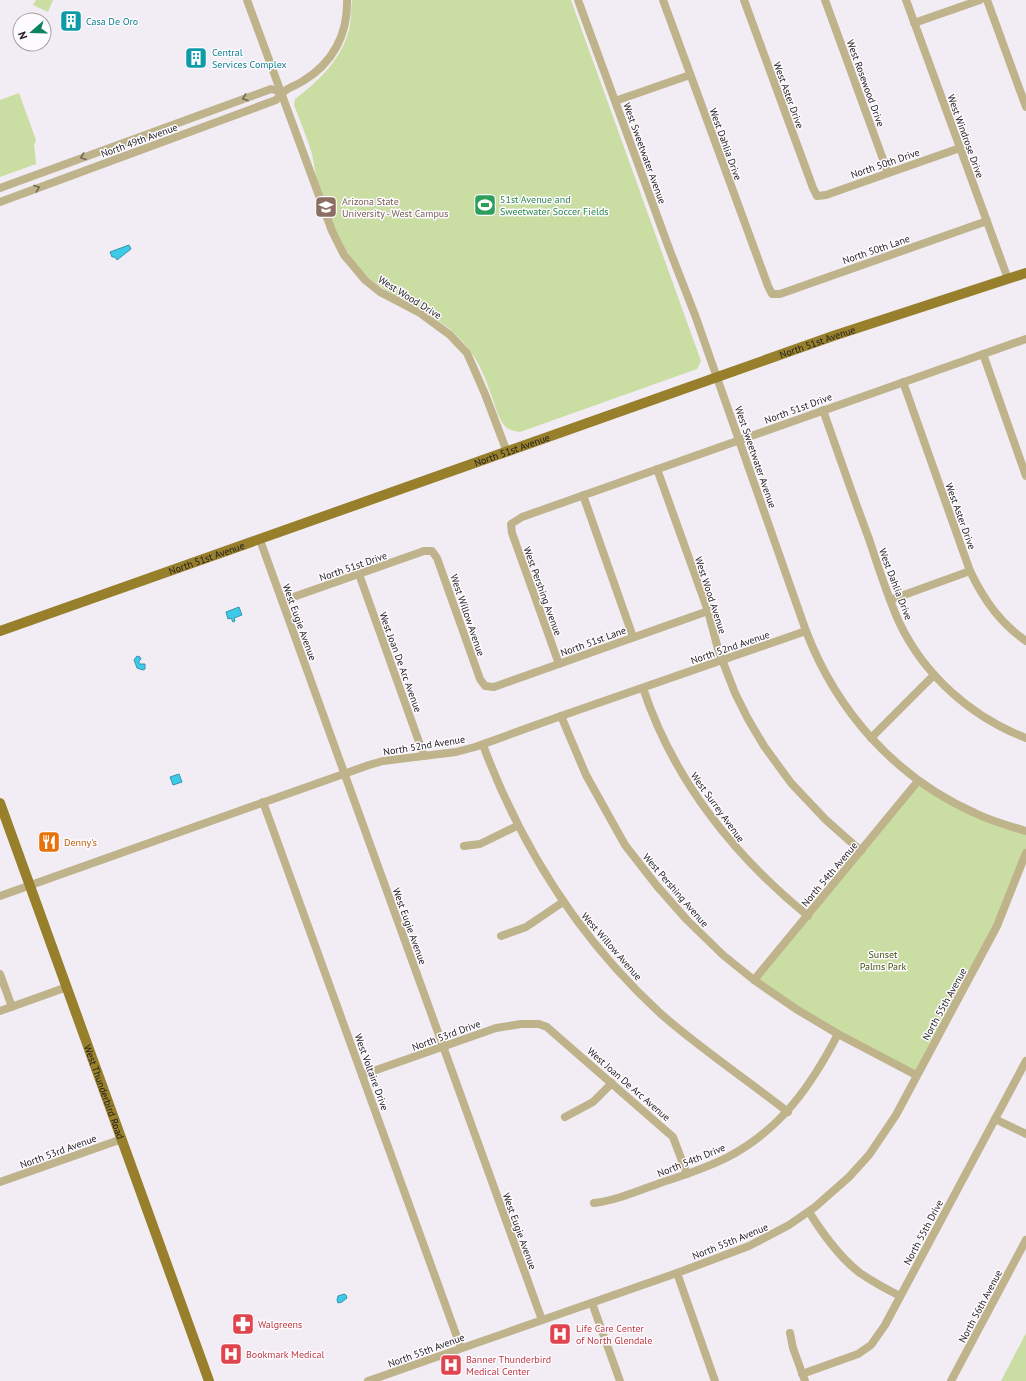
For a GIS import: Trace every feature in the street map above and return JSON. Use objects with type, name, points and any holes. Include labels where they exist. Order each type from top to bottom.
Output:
[{"type":"main road","name":"North 51st Avenue","points":[[0,631],[833,336],[1026,273]]},
{"type":"main road","name":"West Thunderbird Road","points":[[0,803],[209,1381]]},
{"type":"street","name":"West Wood Drive","points":[[247,0],[332,231],[344,254],[365,280],[380,292],[420,313],[444,330],[467,353],[485,394],[507,452]]},
{"type":"street","name":"North 49th Avenue","points":[[0,202],[276,100],[282,92],[310,77],[324,66],[334,53],[344,30],[348,0]]},
{"type":"street","name":"West Sweetwater Avenue","points":[[578,0],[740,440],[806,631],[822,668],[843,704],[871,738],[891,759],[918,781],[944,798],[975,813],[1026,831]]},
{"type":"street","name":"West Dahlia Drive","points":[[663,0],[772,294]]},
{"type":"street","name":"West Aster Drive","points":[[744,0],[817,196]]},
{"type":"street","name":"West Rosewood Drive","points":[[825,0],[888,173]]},
{"type":"street","name":"West Windrose Drive","points":[[906,0],[1008,279]]},
{"type":"street","points":[[914,23],[980,0]]},
{"type":"street","points":[[987,0],[1026,107]]},
{"type":"street","points":[[615,101],[690,75]]},
{"type":"street","name":"North 49th Avenue","points":[[0,188],[271,89],[282,92]]},
{"type":"street","name":"North 50th Drive","points":[[817,196],[826,195],[960,148]]},
{"type":"street","name":"North 50th Lane","points":[[772,294],[780,294],[987,221]]},
{"type":"street","name":"North 51st Drive","points":[[511,524],[522,517],[583,495],[1026,339]]},
{"type":"street","points":[[983,354],[1026,476]]},
{"type":"street","name":"West Aster Drive","points":[[903,382],[970,571],[985,599],[995,613],[1009,628],[1026,641]]},
{"type":"street","name":"West Dahlia Drive","points":[[823,410],[890,600],[908,639],[934,675],[956,696],[992,721],[1026,738]]},
{"type":"street","name":"West Wood Avenue","points":[[657,469],[708,611],[722,660],[735,693],[748,719],[764,746],[791,783],[826,820],[862,851]]},
{"type":"street","points":[[583,495],[633,637]]},
{"type":"street","name":"West Pershing Avenue","points":[[511,524],[512,533],[559,664]]},
{"type":"street","name":"West Eugie Avenue","points":[[260,540],[542,1320]]},
{"type":"street","name":"North 51st Drive","points":[[282,601],[424,551],[432,551]]},
{"type":"street","name":"West Willow Avenue","points":[[432,551],[437,558],[480,679],[485,686]]},
{"type":"street","points":[[890,600],[970,571]]},
{"type":"street","name":"West Joan De Arc Avenue","points":[[359,574],[424,756]]},
{"type":"street","name":"North 51st Lane","points":[[485,686],[494,687],[708,611]]},
{"type":"street","name":"North 52nd Avenue","points":[[0,896],[344,774],[384,761],[456,752],[483,745],[806,631]]},
{"type":"street","points":[[871,738],[934,675]]},
{"type":"street","name":"West Surrey Avenue","points":[[643,688],[655,720],[678,767],[714,822],[740,853],[761,874],[808,916]]},
{"type":"street","name":"West Pershing Avenue","points":[[562,716],[586,775],[625,845],[657,886],[687,920],[723,954],[754,980],[796,1009],[838,1034],[916,1075]]},
{"type":"street","name":"West Willow Avenue","points":[[483,745],[501,792],[517,826],[540,867],[563,902],[607,958],[633,987],[696,1043],[788,1112]]},
{"type":"street","name":"North 54th Avenue","points":[[754,980],[862,851],[918,781]]},
{"type":"street","name":"West Voltaire Drive","points":[[263,802],[461,1348]]},
{"type":"street","points":[[464,846],[480,844],[517,826]]},
{"type":"street","name":"North 55th Avenue","points":[[368,1381],[677,1273],[749,1246],[773,1235],[825,1199],[849,1177],[869,1155],[896,1115],[916,1075],[997,926],[1026,853]]},
{"type":"street","points":[[501,936],[526,927],[563,902]]},
{"type":"street","points":[[0,974],[12,1007]]},
{"type":"street","points":[[0,1011],[67,987]]},
{"type":"street","name":"North 53rd Drive","points":[[362,1075],[496,1028],[521,1024],[539,1024]]},
{"type":"street","name":"West Joan De Arc Avenue","points":[[539,1024],[547,1027],[673,1137],[687,1174]]},
{"type":"street","name":"North 54th Drive","points":[[594,1203],[608,1201],[687,1174],[717,1162],[743,1149],[762,1135],[788,1112],[809,1085],[838,1034]]},
{"type":"street","name":"North 55th Drive","points":[[803,1378],[858,1354],[871,1345],[885,1325],[1026,1061]]},
{"type":"street","points":[[565,1117],[593,1102],[612,1083]]},
{"type":"street","points":[[995,1119],[1026,1134]]},
{"type":"street","name":"North 53rd Avenue","points":[[0,1182],[122,1139]]},
{"type":"street","points":[[808,1212],[839,1253],[849,1263],[878,1285],[900,1296]]},
{"type":"street","name":"North 56th Avenue","points":[[951,1381],[1026,1240]]},
{"type":"street","points":[[677,1273],[715,1381]]},
{"type":"street","points":[[592,1303],[620,1381]]},
{"type":"street","points":[[790,1333],[793,1348],[803,1378]]},
{"type":"green space","points":[[36,0],[53,0],[48,12],[33,5]]},
{"type":"green space","name":"51st Avenue and Sweetwater Soccer Fields","points":[[352,0],[571,0],[701,361],[697,369],[520,432],[506,427],[498,415],[481,368],[464,343],[454,333],[433,317],[385,290],[365,274],[341,243],[325,206],[317,180],[312,154],[294,105],[295,99],[322,76],[337,57],[347,37],[350,25]]},
{"type":"green space","points":[[19,93],[36,140],[34,145],[36,164],[0,177],[0,100]]},
{"type":"green space","name":"Sunset Palms Park","points":[[918,781],[944,797],[1026,831],[1026,853],[1008,901],[916,1075],[838,1034],[754,980]]},
{"type":"green space","points":[[1026,1333],[1026,1381],[1001,1381]]},
{"type":"water","points":[[129,245],[131,249],[117,260],[115,257],[112,257],[110,252]]},
{"type":"water","points":[[239,607],[242,615],[234,618],[235,621],[233,622],[231,618],[228,619],[226,612]]},
{"type":"water","points":[[137,656],[141,659],[139,664],[145,664],[145,669],[143,670],[137,668],[134,660]]},
{"type":"water","points":[[179,774],[182,782],[173,785],[170,777]]},
{"type":"water","points":[[344,1294],[347,1298],[338,1303],[338,1296]]},
{"type":"place","name":"Casa De Oro","points":[[71,21]]},
{"type":"place","name":"Central Services Complex","points":[[196,58]]},
{"type":"place","name":"51st Avenue and Sweetwater Soccer Fields","points":[[485,205]]},
{"type":"place","name":"Arizona State University - West Campus","points":[[326,207]]},
{"type":"place","name":"Denny's","points":[[49,842]]},
{"type":"place","name":"Walgreens","points":[[243,1324]]},
{"type":"place","name":"Life Care Center of North Glendale","points":[[560,1334]]},
{"type":"place","name":"Bookmark Medical","points":[[231,1354]]},
{"type":"place","name":"Banner Thunderbird Medical Center","points":[[451,1365]]}]
